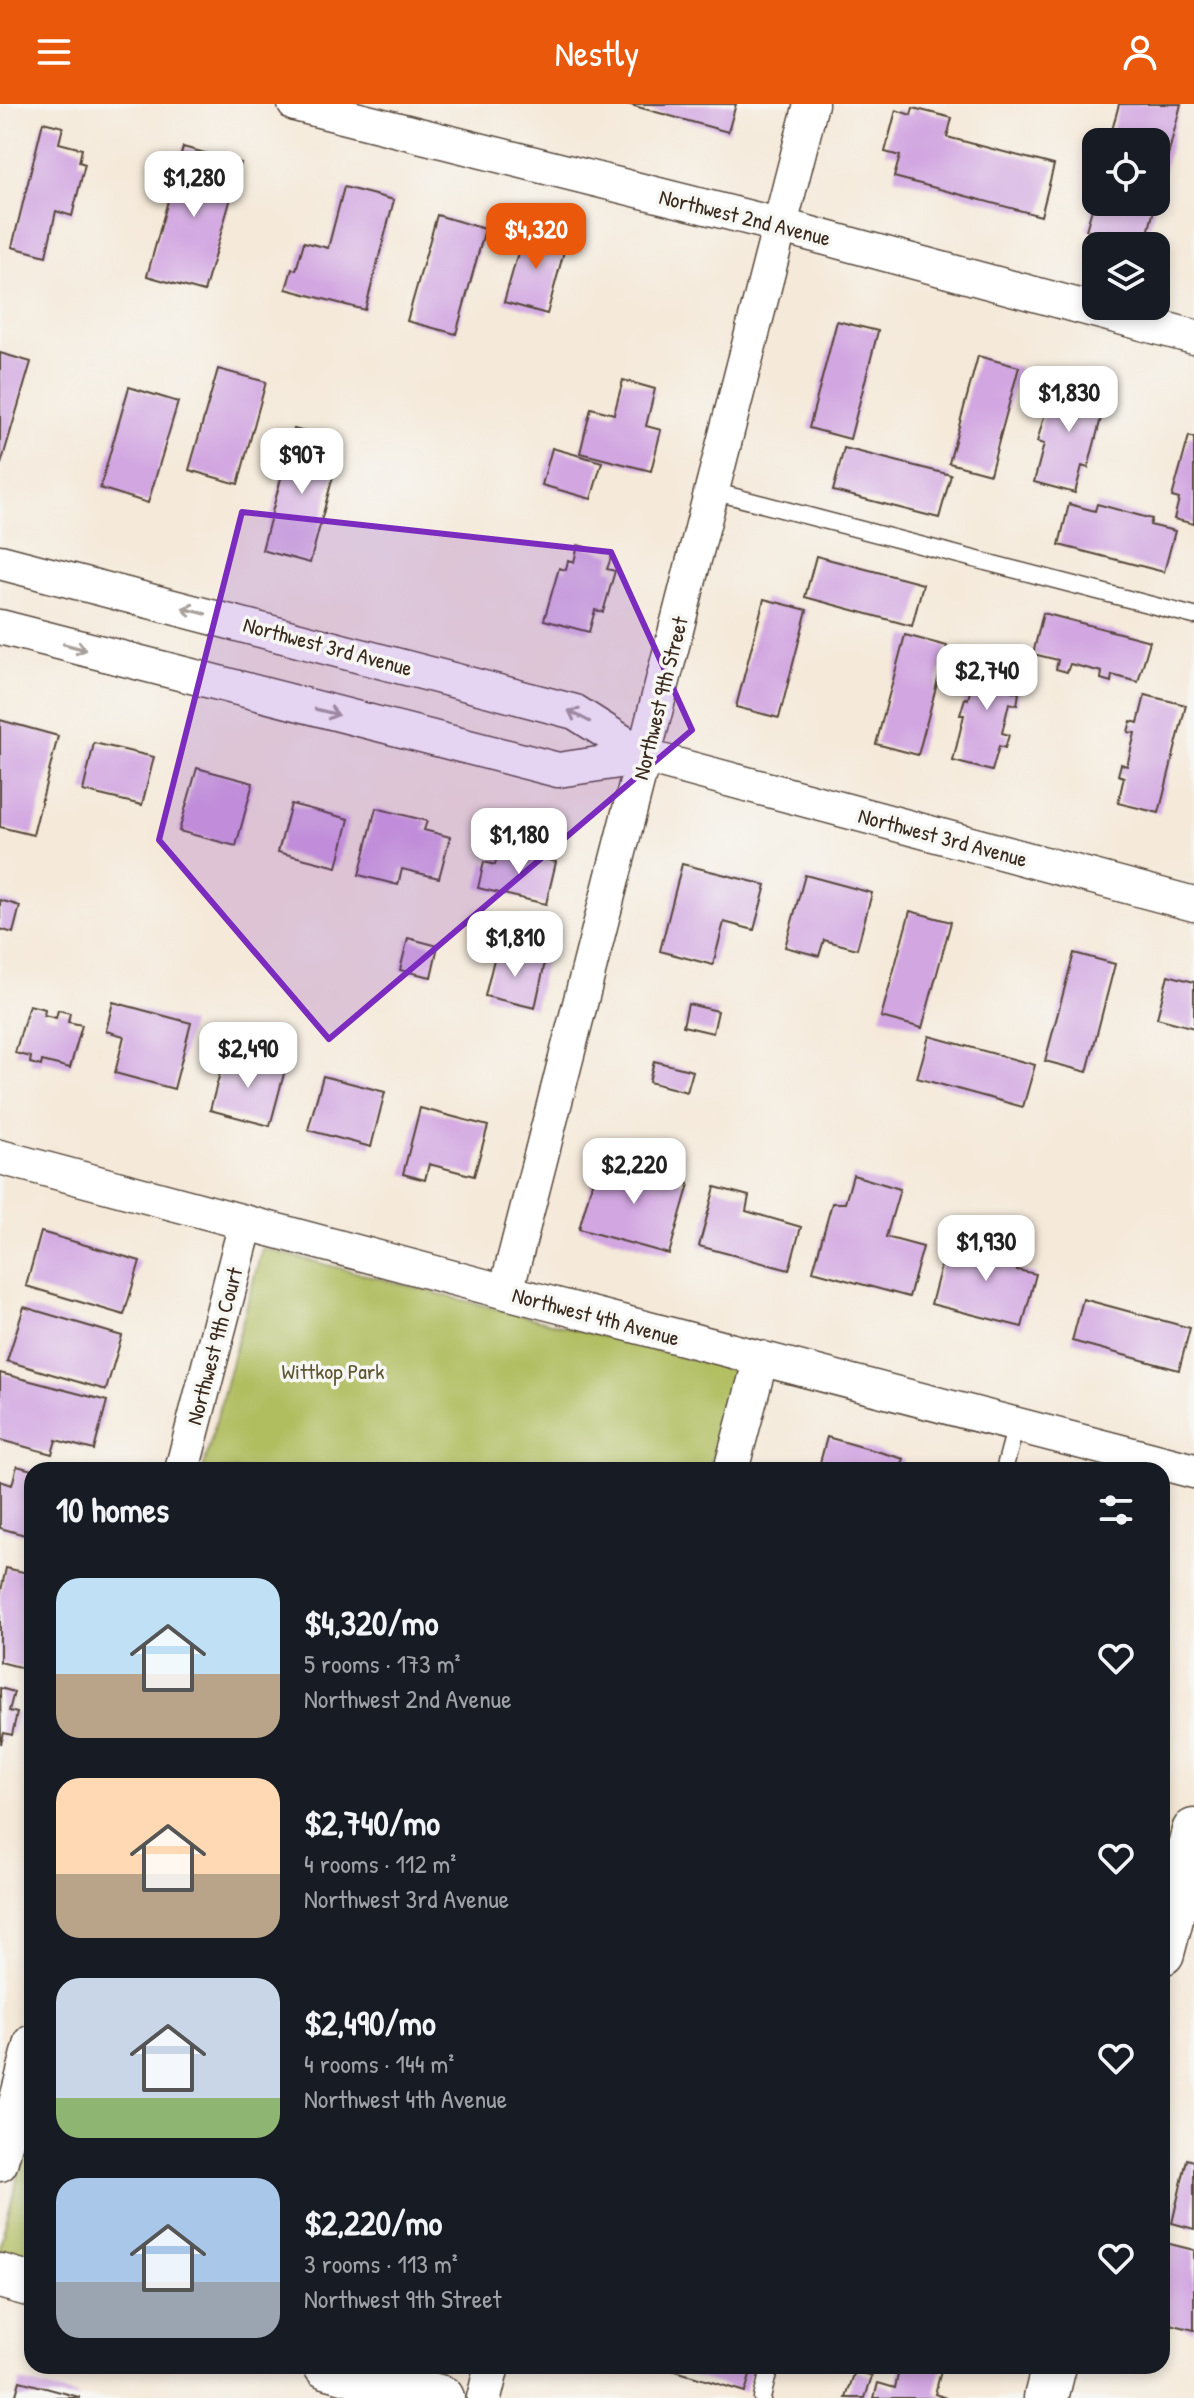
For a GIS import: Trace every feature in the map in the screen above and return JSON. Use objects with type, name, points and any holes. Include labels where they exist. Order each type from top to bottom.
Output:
[{"type":"street","name":"Northwest 2nd Avenue","points":[[295,104],[778,225],[1194,337]]},
{"type":"street","name":"Northwest 9th Street","points":[[506,1292],[646,757],[811,104]]},
{"type":"street","name":"Northwest 3rd Avenue","points":[[0,562],[575,712],[646,757],[1194,904]]},
{"type":"street","name":"Northwest 3rd Avenue","points":[[0,627],[558,770],[646,757]]},
{"type":"street","name":"Northwest 4th Avenue","points":[[0,1157],[1159,1462]]},
{"type":"street","name":"Northwest 9th Court","points":[[184,1462],[246,1223]]},
{"type":"street","points":[[733,1462],[761,1358]]},
{"type":"street","name":"Northwest 4th Avenue","points":[[1170,1465],[1194,1471]]},
{"type":"street","points":[[1170,1922],[1194,1831]]},
{"type":"street","points":[[0,2164],[24,2072]]},
{"type":"street","points":[[0,2276],[24,2283]]},
{"type":"street","points":[[355,2374],[442,2398]]},
{"type":"street","points":[[484,2398],[490,2374]]},
{"type":"street","points":[[1046,2398],[1052,2374]]},
{"type":"lane","points":[[712,491],[1194,616]]},
{"type":"lane","points":[[1006,1462],[1016,1425]]},
{"type":"lane","points":[[762,2398],[768,2374]]},
{"type":"highlighted area","points":[[242,512],[611,552],[692,730],[329,1039],[159,840]]},
{"type":"green space","name":"Wittkop Park","points":[[262,1248],[736,1371],[711,1462],[205,1462]]},
{"type":"green space","points":[[24,2154],[24,2257],[0,2250]]},
{"type":"building","points":[[627,104],[736,104],[728,132]]},
{"type":"building","points":[[1119,104],[1181,104],[1170,148],[1170,128],[1113,128]]},
{"type":"building","points":[[913,108],[952,118],[947,137],[1054,165],[1041,216],[894,177],[900,156],[885,152],[896,110],[911,115]]},
{"type":"building","points":[[43,122],[63,127],[59,143],[82,149],[79,162],[85,164],[72,216],[56,211],[46,256],[12,247]]},
{"type":"building","points":[[183,147],[241,163],[204,292],[147,276]]},
{"type":"building","points":[[344,187],[394,200],[365,310],[286,289],[292,269],[296,270],[304,242],[328,248]]},
{"type":"building","points":[[437,215],[485,229],[456,334],[407,321]]},
{"type":"building","points":[[1090,216],[1152,216],[1148,232],[1086,230]]},
{"type":"building","points":[[525,228],[567,240],[547,314],[504,302]]},
{"type":"building","points":[[837,321],[878,331],[850,439],[809,428]]},
{"type":"building","points":[[0,353],[31,362],[1,464],[0,464]]},
{"type":"building","points":[[978,356],[1019,367],[990,474],[949,463]]},
{"type":"building","points":[[218,369],[266,382],[238,484],[189,470]]},
{"type":"building","points":[[1061,376],[1103,387],[1096,413],[1102,414],[1088,468],[1082,466],[1075,493],[1034,482],[1044,444],[1037,442],[1045,413],[1051,415]]},
{"type":"building","points":[[623,380],[655,389],[646,426],[661,430],[651,471],[580,453],[591,408],[614,414]]},
{"type":"building","points":[[129,387],[178,402],[148,503],[100,488]]},
{"type":"building","points":[[294,429],[342,442],[310,563],[262,550]]},
{"type":"building","points":[[1189,436],[1194,438],[1194,524],[1174,519],[1179,499],[1172,497]]},
{"type":"building","points":[[552,448],[602,462],[591,499],[542,485]]},
{"type":"building","points":[[844,448],[951,475],[939,518],[833,491]]},
{"type":"building","points":[[1069,504],[1095,511],[1097,504],[1152,519],[1150,525],[1175,531],[1164,572],[1059,545]]},
{"type":"building","points":[[578,545],[612,555],[607,569],[615,571],[603,612],[595,610],[589,632],[544,620],[559,568],[566,570],[568,560],[574,562]]},
{"type":"building","points":[[816,556],[923,584],[912,626],[805,597]]},
{"type":"building","points":[[764,599],[807,610],[779,718],[736,707]]},
{"type":"building","points":[[1043,613],[1150,641],[1138,682],[1112,675],[1111,682],[1101,679],[1102,672],[1070,664],[1067,672],[1056,669],[1058,660],[1033,654]]},
{"type":"building","points":[[905,635],[947,646],[918,755],[876,744]]},
{"type":"building","points":[[980,652],[1020,662],[1012,691],[1019,693],[1017,705],[1009,703],[1002,733],[1009,735],[1005,748],[999,746],[992,771],[953,761],[964,715],[960,715],[965,698],[968,699]]},
{"type":"building","points":[[1145,695],[1186,705],[1159,813],[1118,803],[1124,777],[1118,775],[1121,764],[1127,766],[1135,733],[1128,732],[1131,721],[1138,723]]},
{"type":"building","points":[[0,720],[58,736],[33,835],[0,827]]},
{"type":"building","points":[[94,743],[154,757],[142,805],[83,791]]},
{"type":"building","points":[[197,768],[253,783],[236,846],[179,831]]},
{"type":"building","points":[[291,804],[349,819],[337,867],[278,852]]},
{"type":"building","points":[[376,808],[427,821],[424,830],[450,837],[439,878],[402,869],[398,885],[359,875]]},
{"type":"building","points":[[499,848],[556,862],[546,904],[478,888],[484,862],[495,865]]},
{"type":"building","points":[[682,864],[766,885],[754,930],[724,922],[713,965],[660,951]]},
{"type":"building","points":[[805,875],[872,893],[857,949],[824,940],[819,956],[785,947]]},
{"type":"building","points":[[0,900],[20,906],[13,933],[0,929]]},
{"type":"building","points":[[910,911],[951,922],[922,1028],[881,1017]]},
{"type":"building","points":[[408,938],[438,946],[431,977],[400,970]]},
{"type":"building","points":[[496,951],[545,962],[535,1008],[485,996]]},
{"type":"building","points":[[1074,953],[1115,964],[1087,1072],[1045,1061]]},
{"type":"building","points":[[1168,975],[1194,982],[1194,1028],[1157,1018]]},
{"type":"building","points":[[113,1002],[191,1023],[174,1089],[115,1073],[124,1036],[106,1031]]},
{"type":"building","points":[[688,1004],[718,1011],[713,1033],[683,1026]]},
{"type":"building","points":[[29,1005],[45,1009],[44,1015],[56,1018],[58,1010],[70,1013],[68,1022],[82,1025],[70,1068],[42,1061],[41,1066],[30,1063],[31,1057],[15,1053]]},
{"type":"building","points":[[929,1036],[1035,1065],[1023,1107],[917,1078]]},
{"type":"building","points":[[225,1054],[285,1070],[270,1126],[210,1110]]},
{"type":"building","points":[[654,1061],[693,1071],[687,1092],[649,1082]]},
{"type":"building","points":[[323,1076],[385,1092],[371,1147],[308,1130]]},
{"type":"building","points":[[420,1108],[488,1126],[474,1176],[429,1164],[425,1180],[403,1174]]},
{"type":"building","points":[[599,1159],[689,1184],[669,1254],[579,1229]]},
{"type":"building","points":[[853,1175],[900,1189],[886,1237],[923,1247],[909,1297],[813,1271],[832,1203],[845,1203]]},
{"type":"building","points":[[715,1187],[749,1196],[746,1211],[801,1227],[789,1270],[699,1246]]},
{"type":"building","points":[[41,1232],[140,1261],[124,1315],[26,1286]]},
{"type":"building","points":[[973,1234],[1023,1248],[1017,1270],[1036,1274],[1022,1327],[931,1304],[943,1258],[966,1264]]},
{"type":"building","points":[[1083,1299],[1190,1328],[1179,1370],[1072,1341]]},
{"type":"building","points":[[24,1307],[122,1336],[106,1390],[7,1361]]},
{"type":"building","points":[[0,1373],[107,1401],[94,1450],[56,1440],[52,1454],[0,1440]]},
{"type":"building","points":[[827,1437],[904,1459],[903,1462],[820,1462]]},
{"type":"building","points":[[17,1466],[24,1468],[24,1535],[0,1528],[0,1481],[12,1485]]},
{"type":"building","points":[[6,1568],[24,1572],[24,1668],[0,1662],[0,1595]]},
{"type":"building","points":[[0,1688],[14,1692],[9,1711],[17,1713],[12,1735],[4,1733],[1,1744]]},
{"type":"building","points":[[1187,2159],[1194,2161],[1194,2229],[1172,2223]]},
{"type":"building","points":[[1170,2244],[1194,2250],[1194,2330],[1170,2324]]},
{"type":"building","points":[[685,2374],[751,2374],[745,2392]]},
{"type":"building","points":[[854,2374],[872,2376],[865,2398],[846,2398]]},
{"type":"building","points":[[898,2374],[940,2374],[935,2394],[946,2398],[874,2398],[878,2383],[895,2388]]},
{"type":"building","points":[[20,2381],[79,2397],[79,2398],[15,2398]]}]
